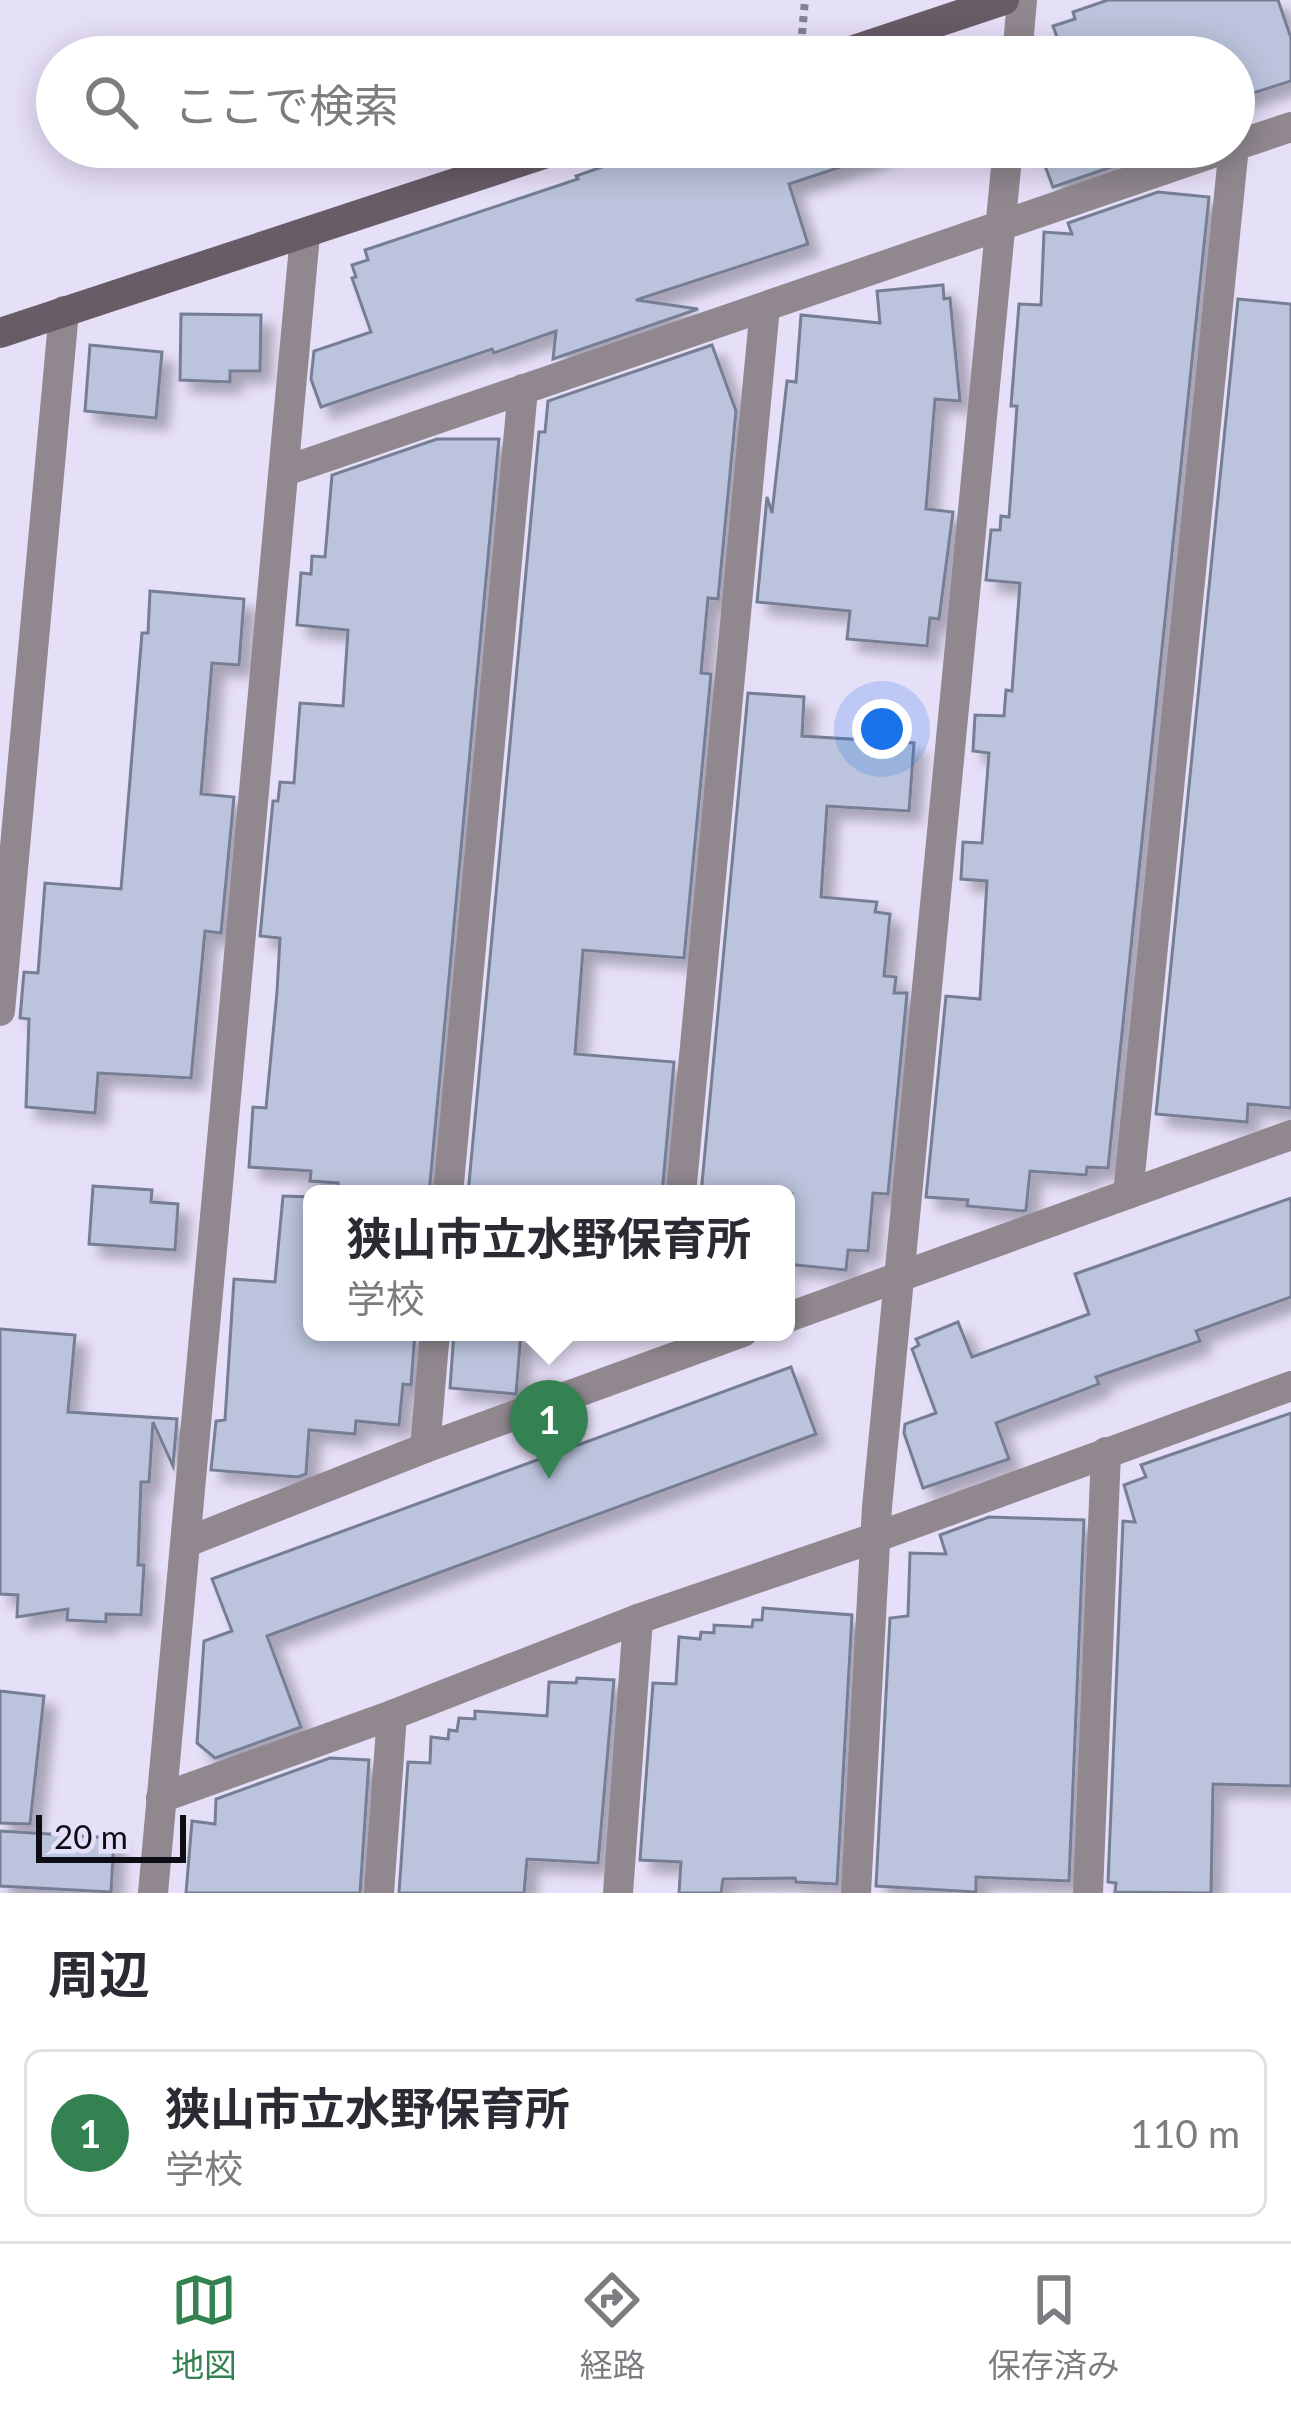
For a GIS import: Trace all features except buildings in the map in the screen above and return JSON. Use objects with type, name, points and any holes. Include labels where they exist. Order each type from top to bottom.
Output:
[{"type":"street","points":[[895,36],[1004,0]]},
{"type":"street","points":[[1019,36],[1022,0]]},
{"type":"street","points":[[1255,139],[1291,127]]},
{"type":"street","points":[[0,333],[503,168]]},
{"type":"street","points":[[856,1893],[874,1538],[1007,168]]},
{"type":"street","points":[[285,471],[1169,168]]},
{"type":"street","points":[[1128,1194],[1231,168]]},
{"type":"street","points":[[153,1893],[305,235]]},
{"type":"street","points":[[682,1185],[765,307]]},
{"type":"street","points":[[0,1011],[64,311]]},
{"type":"street","points":[[449,1185],[523,389]]},
{"type":"street","points":[[795,1315],[1291,1135]]},
{"type":"street","points":[[425,1448],[434,1341]]},
{"type":"street","points":[[187,1542],[667,1345]]},
{"type":"street","points":[[161,1798],[638,1619],[1291,1387]]},
{"type":"street","points":[[1088,1893],[1106,1452]]},
{"type":"street","points":[[618,1893],[638,1619]]},
{"type":"street","points":[[379,1893],[392,1715]]},
{"type":"place","name":"狭山市立水野保育所","points":[[549,1479]]}]
